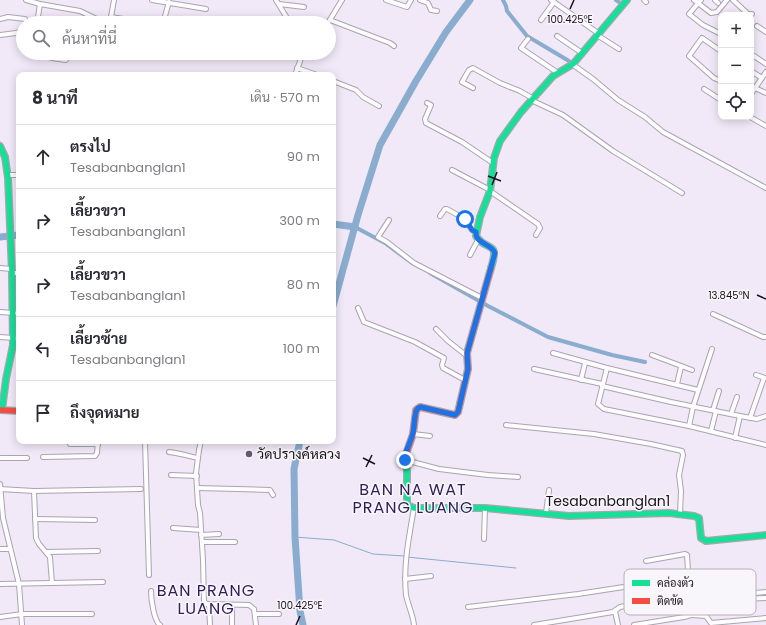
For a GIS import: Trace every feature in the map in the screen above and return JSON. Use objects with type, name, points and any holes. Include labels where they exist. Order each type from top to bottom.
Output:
[{"type":"street","points":[[26,0],[80,11],[92,16]]},
{"type":"street","points":[[111,16],[114,0]]},
{"type":"street","points":[[152,0],[206,9]]},
{"type":"street","points":[[332,16],[342,0]]},
{"type":"street","points":[[386,0],[406,7],[411,0]]},
{"type":"street","points":[[420,0],[428,3],[431,10],[437,11]]},
{"type":"street","points":[[414,623],[407,596],[405,579],[405,558],[414,508],[407,505],[407,468],[405,461],[407,449],[413,434],[416,412],[418,408],[421,407],[448,414],[457,414],[468,369],[467,356],[495,253],[493,248],[478,240],[476,232],[490,190],[493,163],[500,141],[514,119],[552,76],[574,62],[627,0]]},
{"type":"street","points":[[694,0],[700,2],[708,11],[714,13],[717,12],[727,0]]},
{"type":"street","points":[[732,0],[746,12]]},
{"type":"street","points":[[541,20],[552,1],[618,49]]},
{"type":"street","points":[[165,16],[169,2]]},
{"type":"street","points":[[278,2],[304,7]]},
{"type":"street","points":[[278,2],[286,16]]},
{"type":"street","points":[[700,2],[690,14],[703,25],[718,32]]},
{"type":"street","points":[[38,16],[40,4]]},
{"type":"street","points":[[0,19],[8,17],[16,18]]},
{"type":"street","points":[[336,24],[385,41],[394,46]]},
{"type":"street","points":[[757,26],[766,32]]},
{"type":"street","points":[[0,35],[16,32]]},
{"type":"street","points":[[557,36],[582,53]]},
{"type":"street","points":[[718,49],[702,38],[689,56],[714,78],[718,80]]},
{"type":"street","points":[[528,39],[521,48],[558,73]]},
{"type":"street","points":[[754,56],[766,64]]},
{"type":"street","points":[[296,72],[300,60]]},
{"type":"street","points":[[574,62],[618,100],[645,116],[664,132],[766,188]]},
{"type":"street","points":[[297,68],[308,72]]},
{"type":"street","points":[[473,88],[462,82],[469,70],[473,68],[500,83],[520,91],[562,115],[613,151],[682,193]]},
{"type":"street","points":[[766,72],[755,88],[766,93]]},
{"type":"street","points":[[754,73],[762,78]]},
{"type":"street","points":[[336,82],[356,90],[363,97],[380,106]]},
{"type":"street","points":[[704,90],[718,98]]},
{"type":"street","points":[[427,103],[430,106],[425,119],[426,123],[462,142],[493,163]]},
{"type":"street","points":[[754,119],[766,126]]},
{"type":"street","points":[[0,146],[5,157],[8,175],[14,338],[16,345],[6,379],[1,410],[16,411]]},
{"type":"street","points":[[452,170],[490,190],[538,224],[540,228],[536,235]]},
{"type":"street","points":[[8,175],[16,175]]},
{"type":"street","points":[[440,216],[445,209],[447,209],[463,218],[472,230],[476,232]]},
{"type":"street","points":[[389,220],[378,237],[387,242],[414,263],[481,301]]},
{"type":"street","points":[[470,255],[478,240]]},
{"type":"street","points":[[0,268],[16,272]]},
{"type":"street","points":[[358,308],[364,322],[424,346],[444,358],[442,364],[443,368],[466,380]]},
{"type":"street","points":[[0,312],[14,313]]},
{"type":"street","points":[[713,314],[763,337],[766,336]]},
{"type":"street","points":[[436,329],[467,356]]},
{"type":"street","points":[[0,337],[14,338]]},
{"type":"street","points":[[689,426],[692,407],[712,350]]},
{"type":"street","points":[[553,353],[585,363],[698,390]]},
{"type":"street","points":[[652,356],[692,370]]},
{"type":"street","points":[[581,380],[585,363]]},
{"type":"street","points":[[676,384],[681,367]]},
{"type":"street","points":[[607,368],[598,404],[604,409],[689,426],[766,445]]},
{"type":"street","points":[[534,369],[692,407],[757,419],[766,416]]},
{"type":"street","points":[[750,418],[765,378],[756,375]]},
{"type":"street","points":[[711,431],[719,391]]},
{"type":"street","points":[[731,414],[737,398]]},
{"type":"street","points":[[735,438],[740,416]]},
{"type":"street","points":[[506,425],[594,434],[682,451],[683,455],[679,479],[681,491],[680,514]]},
{"type":"street","points":[[413,434],[430,436]]},
{"type":"street","points":[[43,457],[95,456],[97,453],[98,444]]},
{"type":"street","points":[[145,444],[149,575]]},
{"type":"street","points":[[200,444],[198,458],[197,488],[202,542],[204,602],[209,604],[249,605],[254,609],[256,625]]},
{"type":"street","points":[[169,452],[182,453],[187,456],[198,458]]},
{"type":"street","points":[[0,458],[27,458]]},
{"type":"street","points":[[405,461],[439,469],[494,476],[518,477]]},
{"type":"street","points":[[171,475],[197,476]]},
{"type":"street","points":[[0,484],[2,518],[19,584],[22,625]]},
{"type":"street","points":[[197,488],[270,490],[273,494]]},
{"type":"street","points":[[0,489],[34,491],[141,489]]},
{"type":"street","points":[[546,514],[549,490]]},
{"type":"street","points":[[34,491],[36,538],[51,562],[52,583]]},
{"type":"street","name":"Tesabanbanglan1","points":[[414,508],[485,508],[569,516],[680,514],[699,518],[701,538],[706,541],[766,535]]},
{"type":"street","points":[[484,539],[485,508]]},
{"type":"street","points":[[35,520],[96,520]]},
{"type":"street","points":[[173,528],[200,530]]},
{"type":"street","points":[[201,535],[219,534]]},
{"type":"street","points":[[202,542],[235,542]]},
{"type":"street","points":[[0,549],[10,549]]},
{"type":"street","points":[[46,552],[98,551]]},
{"type":"street","points":[[646,561],[685,554],[688,558],[688,569]]},
{"type":"street","points":[[405,579],[432,576]]},
{"type":"street","points":[[0,584],[103,582]]},
{"type":"street","points":[[468,607],[624,587]]},
{"type":"street","points":[[152,591],[151,604],[154,608],[156,620],[160,625]]},
{"type":"street","points":[[756,593],[766,592]]},
{"type":"street","points":[[756,599],[766,598]]},
{"type":"street","points":[[209,604],[210,625]]},
{"type":"street","points":[[232,605],[232,625]]},
{"type":"street","points":[[534,625],[615,611],[620,607],[624,606]]},
{"type":"street","points":[[615,611],[618,625]]},
{"type":"street","points":[[0,617],[22,614],[92,614]]},
{"type":"street","points":[[255,614],[280,614]]},
{"type":"street","points":[[634,625],[691,615],[706,616],[712,623],[766,618]]},
{"type":"waterway","points":[[336,295],[358,215],[380,145],[446,32],[470,0]]},
{"type":"waterway","points":[[503,0],[507,11],[527,36],[569,61]]},
{"type":"waterway","points":[[336,224],[355,227]]},
{"type":"waterway","points":[[355,227],[385,243],[412,263]]},
{"type":"waterway","points":[[0,237],[16,235]]},
{"type":"waterway","points":[[430,273],[488,306],[548,337],[612,355],[645,362]]},
{"type":"waterway","points":[[299,444],[294,469],[295,537],[300,611],[303,625]]},
{"type":"waterway","points":[[295,537],[334,540],[373,554],[404,556]]},
{"type":"waterway","points":[[407,557],[516,568]]},
{"type":"traffic: fast","points":[[491,268],[494,253],[493,250],[480,241],[476,236],[480,217],[490,191],[494,158],[500,141],[521,112],[553,76],[573,64],[627,0]]},
{"type":"traffic: fast","points":[[0,146],[5,157],[8,178],[13,345],[6,379],[2,410]]},
{"type":"traffic: fast","points":[[405,457],[407,471],[407,505],[414,508],[485,508],[569,516],[669,513],[699,518],[701,538],[706,541],[766,535]]},
{"type":"traffic: jam","points":[[405,457],[413,434],[416,410],[420,407],[455,415],[458,412],[468,369],[467,353],[491,268]]},
{"type":"traffic: jam","points":[[0,410],[16,411]]},
{"type":"place","name":"วัดปรางค์หลวง","points":[[249,454]]},
{"type":"district","name":"BAN NA WAT PRANG LUANG","points":[[413,498]]},
{"type":"district","name":"BAN PRANG LUANG","points":[[206,599]]},
{"type":"route","points":[[405,460],[407,449],[413,434],[416,410],[418,408],[421,407],[455,415],[458,412],[468,369],[467,353],[495,253],[493,248],[478,240],[476,232],[472,230],[465,219]]}]
